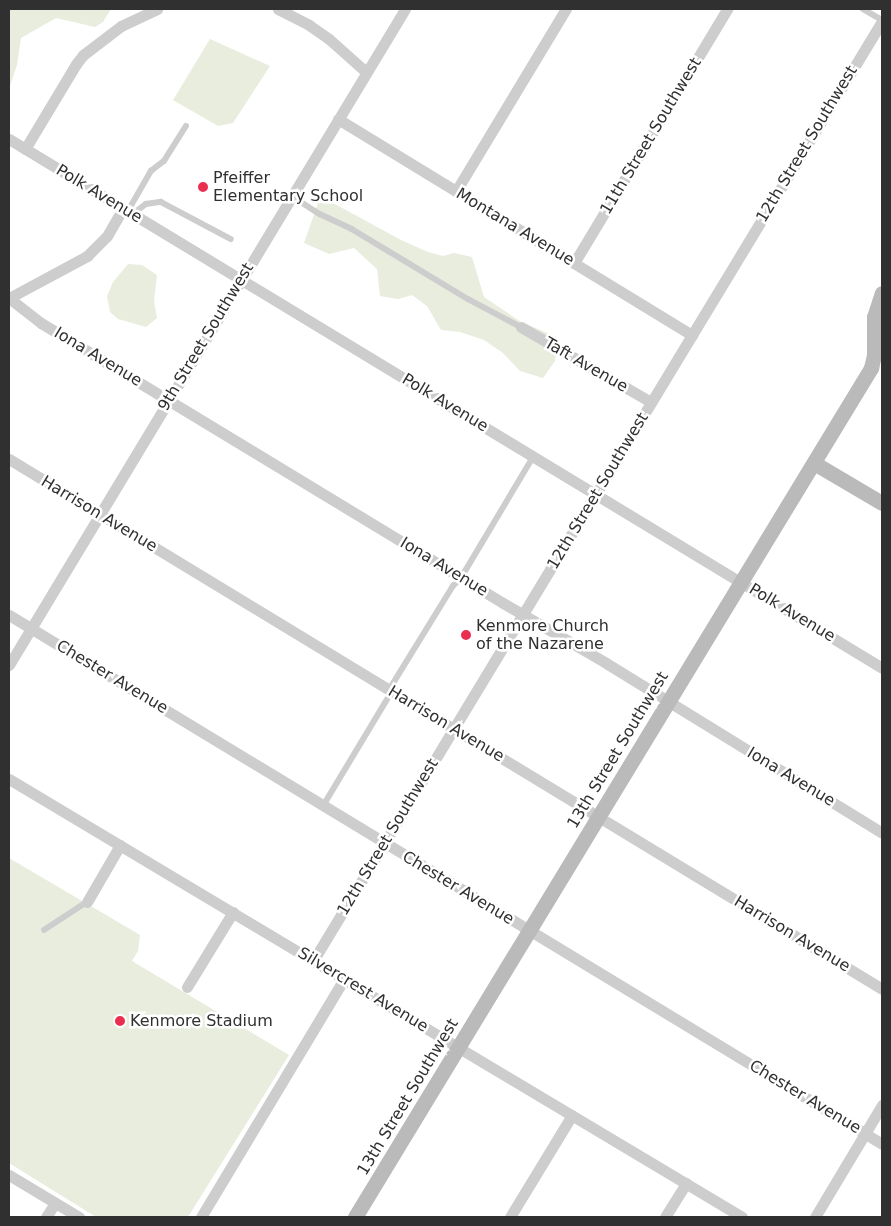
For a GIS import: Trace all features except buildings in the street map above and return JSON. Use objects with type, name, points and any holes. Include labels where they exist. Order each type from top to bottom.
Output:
[{"type":"street","points":[[25,149],[76,64],[83,56],[121,26],[157,9]]},
{"type":"street","points":[[278,9],[303,21],[329,39],[366,72]]},
{"type":"street","name":"9th Street Southwest","points":[[9,665],[405,9]]},
{"type":"street","points":[[456,191],[566,9]]},
{"type":"street","name":"11th Street Southwest","points":[[574,263],[727,9]]},
{"type":"street","name":"12th Street Southwest","points":[[313,960],[882,20]]},
{"type":"street","name":"Montana Avenue","points":[[338,119],[692,335]]},
{"type":"street","name":"Polk Avenue","points":[[9,139],[882,668]]},
{"type":"street","points":[[9,298],[87,256],[128,211]]},
{"type":"street","name":"13th Street Southwest","points":[[355,1217],[872,368],[874,316],[882,292]]},
{"type":"street","name":"Iona Avenue","points":[[9,298],[41,323],[461,578],[606,663],[668,703],[882,833]]},
{"type":"street","name":"Taft Avenue","points":[[521,327],[652,402]]},
{"type":"street","name":"Harrison Avenue","points":[[9,459],[882,989]]},
{"type":"street","points":[[814,463],[882,503]]},
{"type":"street","name":"Chester Avenue","points":[[9,615],[882,1144]]},
{"type":"street","name":"Silvercrest Avenue","points":[[9,778],[742,1217]]},
{"type":"street","points":[[87,902],[120,845]]},
{"type":"street","points":[[187,987],[233,912]]},
{"type":"street","points":[[201,1217],[344,980]]},
{"type":"street","points":[[815,1217],[882,1105]]},
{"type":"street","points":[[510,1217],[572,1115]]},
{"type":"street","points":[[9,1175],[79,1217]]},
{"type":"street","points":[[665,1217],[686,1183]]},
{"type":"street","points":[[46,1217],[55,1203]]},
{"type":"lane","points":[[863,9],[882,20]]},
{"type":"lane","points":[[128,211],[151,171],[164,161],[186,126]]},
{"type":"lane","points":[[292,196],[320,214],[352,229],[468,299],[521,327]]},
{"type":"lane","points":[[128,211],[146,204],[161,202],[231,239]]},
{"type":"lane","points":[[322,806],[453,586],[461,578],[533,457]]},
{"type":"lane","points":[[44,930],[87,902]]},
{"type":"shaded area","points":[[9,9],[111,9],[103,22],[95,27],[56,18],[21,38],[17,65],[9,89]]},
{"type":"shaded area","points":[[210,39],[270,66],[233,123],[218,126],[173,100]]},
{"type":"shaded area","points":[[318,203],[335,204],[401,240],[428,252],[443,256],[454,253],[472,257],[484,297],[521,322],[557,337],[555,361],[543,378],[520,371],[503,353],[484,340],[460,332],[441,330],[427,306],[412,295],[398,299],[380,296],[377,269],[354,248],[329,254],[304,243]]},
{"type":"shaded area","points":[[128,264],[142,265],[157,275],[154,301],[157,318],[146,327],[118,319],[110,312],[107,296],[113,282]]},
{"type":"shaded area","name":"Kenmore Stadium","points":[[9,858],[140,935],[138,951],[132,961],[289,1055],[188,1217],[96,1217],[9,1163]]},
{"type":"place","name":"Pfeiffer Elementary School","points":[[203,187]]},
{"type":"place","name":"Kenmore Church of the Nazarene","points":[[466,635]]},
{"type":"place","name":"Kenmore Stadium","points":[[120,1021]]}]
